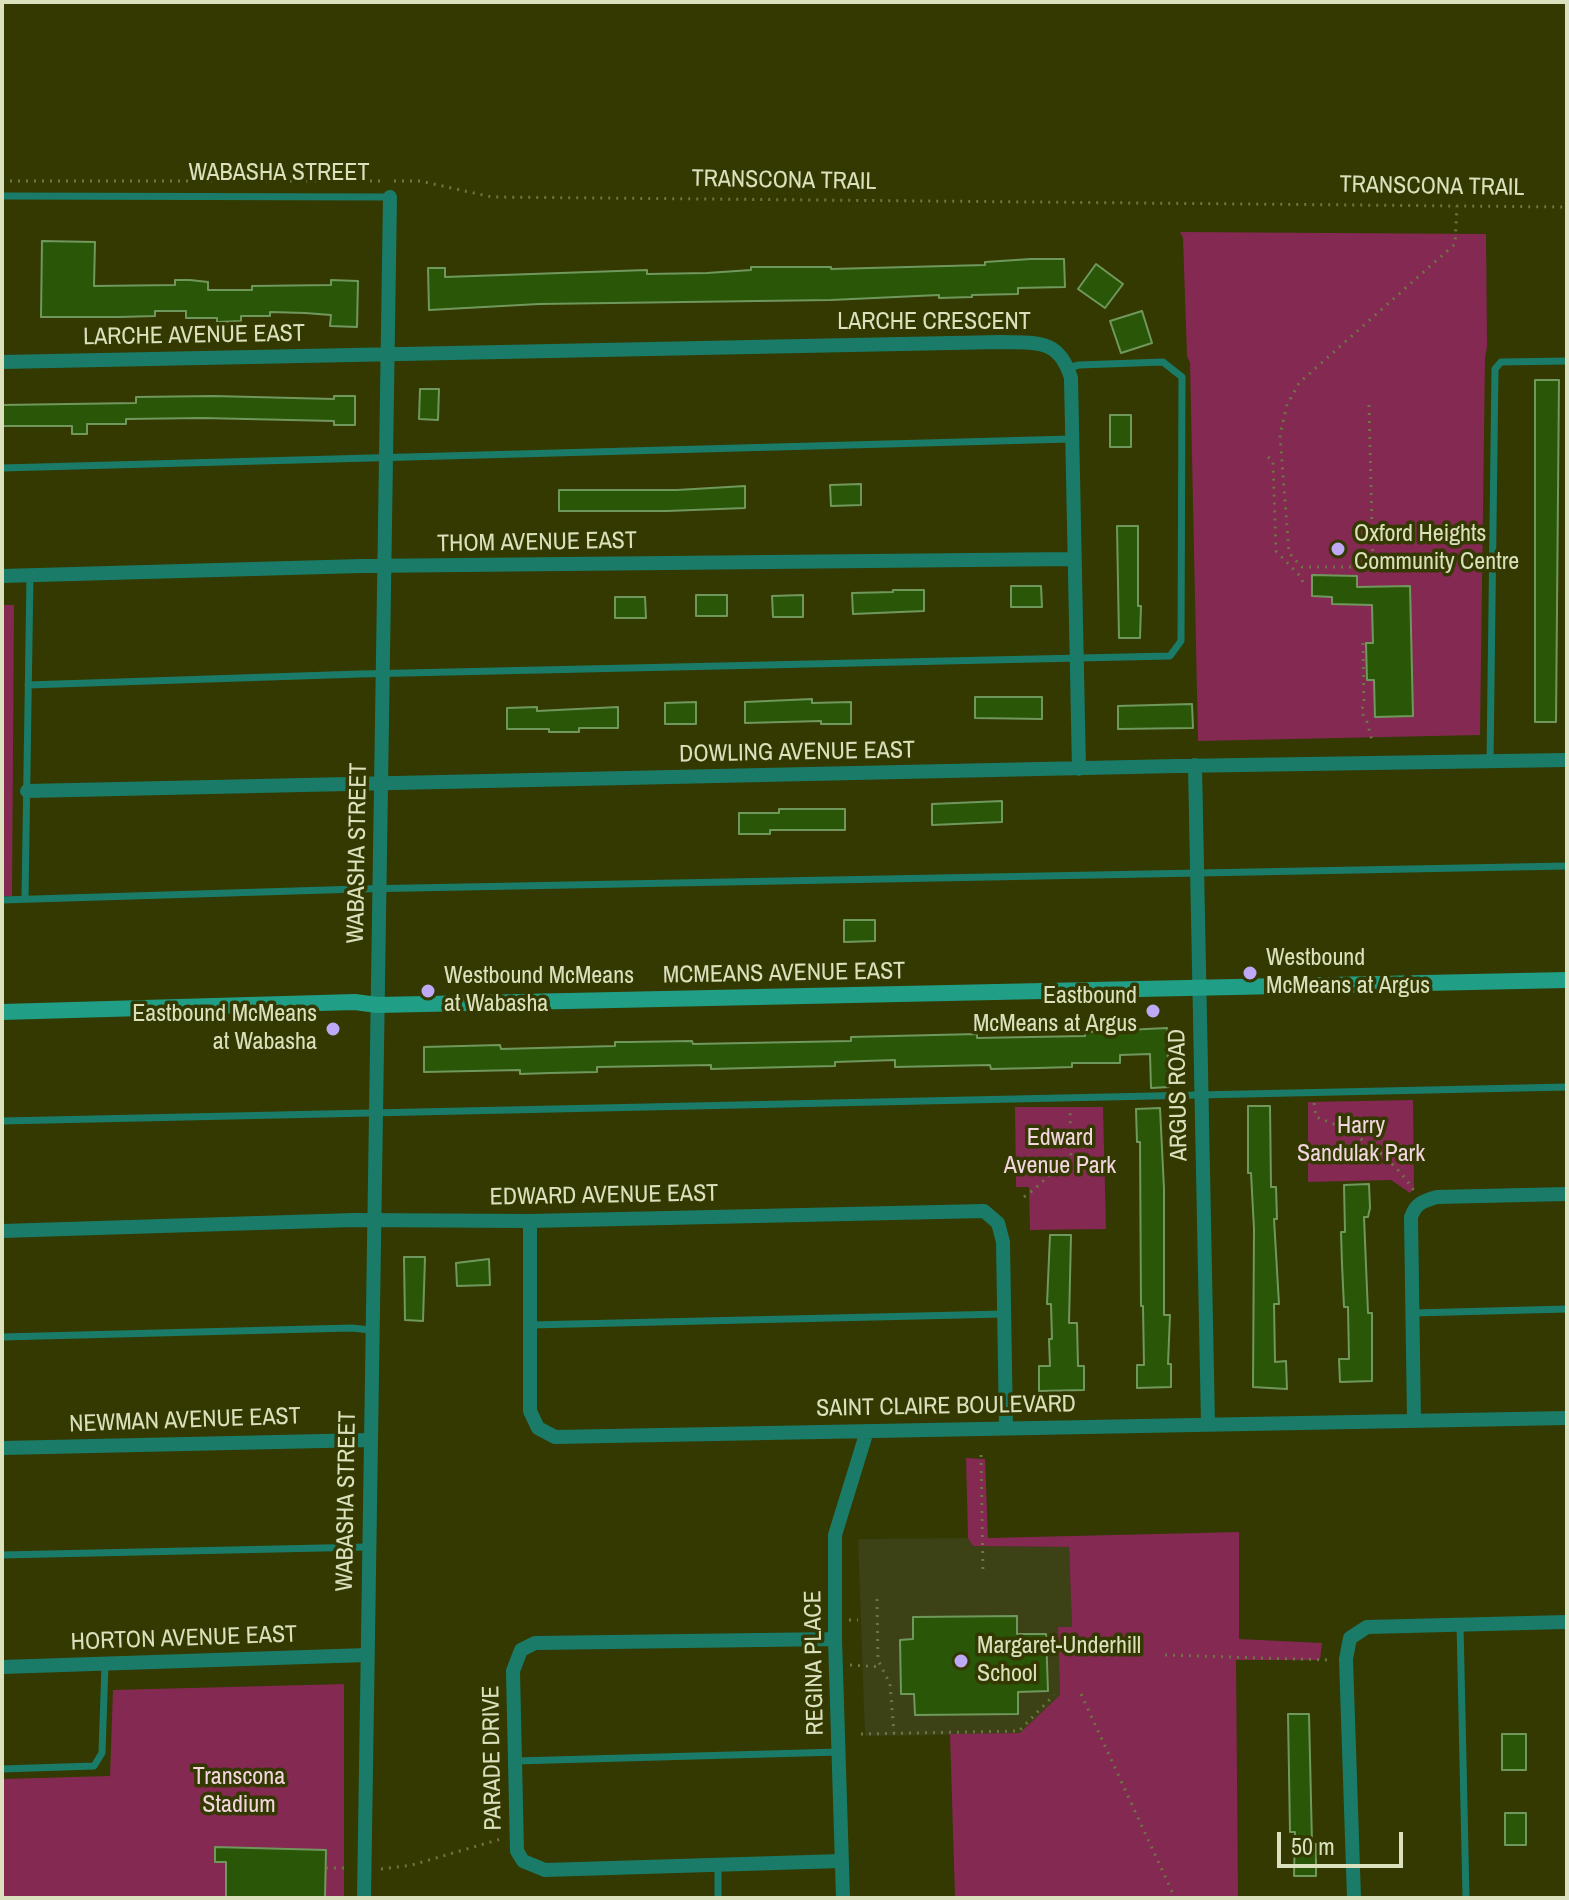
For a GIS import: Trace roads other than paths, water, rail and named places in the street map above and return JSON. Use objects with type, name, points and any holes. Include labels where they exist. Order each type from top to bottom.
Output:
[{"type":"street","name":"WABASHA STREET","points":[[364,1898],[373,1113],[390,197]]},
{"type":"street","name":"LARCHE CRESCENT","points":[[387,356],[1001,342],[1041,344],[1058,351],[1068,368]]},
{"type":"street","name":"LARCHE AVENUE EAST","points":[[2,362],[387,356]]},
{"type":"street","points":[[1068,368],[1071,378],[1079,769]]},
{"type":"street","name":"THOM AVENUE EAST","points":[[2,576],[384,567],[1073,559]]},
{"type":"street","name":"DOWLING AVENUE EAST","points":[[27,791],[1195,765],[1567,760]]},
{"type":"street","name":"ARGUS ROAD","points":[[1195,765],[1208,1424]]},
{"type":"street","name":"MCMEANS AVENUE EAST","points":[[2,1012],[355,1002],[377,1005],[1567,980]]},
{"type":"street","points":[[1414,1420],[1411,1217],[1414,1207],[1420,1201],[1437,1197],[1567,1194]]},
{"type":"street","name":"EDWARD AVENUE EAST","points":[[2,1231],[372,1221],[530,1221],[984,1211],[998,1223],[1003,1242],[1006,1428]]},
{"type":"street","name":"SAINT CLAIRE BOULEVARD","points":[[530,1221],[530,1411],[538,1428],[555,1437],[1567,1418]]},
{"type":"street","name":"REGINA PLACE","points":[[843,1898],[835,1535],[867,1431]]},
{"type":"street","name":"NEWMAN AVENUE EAST","points":[[2,1448],[369,1440]]},
{"type":"street","points":[[1354,1898],[1346,1659],[1350,1638],[1367,1627],[1567,1622]]},
{"type":"street","name":"PARADE DRIVE","points":[[835,1639],[535,1643],[521,1650],[513,1671],[517,1851],[523,1861],[545,1870],[842,1861]]},
{"type":"street","name":"HORTON AVENUE EAST","points":[[2,1667],[367,1655]]},
{"type":"lane","name":"WABASHA STREET","points":[[2,196],[390,197]]},
{"type":"lane","points":[[1490,762],[1495,369],[1501,362],[1567,361]]},
{"type":"lane","points":[[28,685],[1170,656],[1181,641],[1182,377],[1163,362],[1068,368]]},
{"type":"lane","points":[[2,468],[1071,439]]},
{"type":"lane","points":[[25,899],[30,575]]},
{"type":"lane","points":[[2,900],[1567,866]]},
{"type":"lane","points":[[2,1121],[1567,1087]]},
{"type":"lane","points":[[1413,1313],[1567,1309]]},
{"type":"lane","points":[[530,1325],[1004,1314]]},
{"type":"lane","points":[[2,1337],[370,1330]]},
{"type":"lane","points":[[2,1555],[368,1547]]},
{"type":"lane","points":[[1460,1624],[1466,1898]]},
{"type":"lane","points":[[2,1769],[94,1766],[99,1761],[102,1753],[105,1665]]},
{"type":"lane","points":[[516,1761],[839,1752]]},
{"type":"lane","points":[[718,1865],[718,1898]]},
{"type":"place","name":"Oxford Heights Community Centre","points":[[1338,549]]},
{"type":"place","name":"Westbound McMeans at Argus","points":[[1250,973]]},
{"type":"place","name":"Westbound McMeans at Wabasha","points":[[428,991]]},
{"type":"place","name":"Eastbound McMeans at Argus","points":[[1153,1011]]},
{"type":"place","name":"Eastbound McMeans at Wabasha","points":[[333,1029]]},
{"type":"place","name":"Margaret-Underhill School","points":[[961,1661]]},
{"type":"park label","name":"Harry Sandulak Park","points":[[1361,1141]]},
{"type":"park label","name":"Edward Avenue Park","points":[[1060,1153]]},
{"type":"park label","name":"Transcona Stadium","points":[[239,1792]]}]
